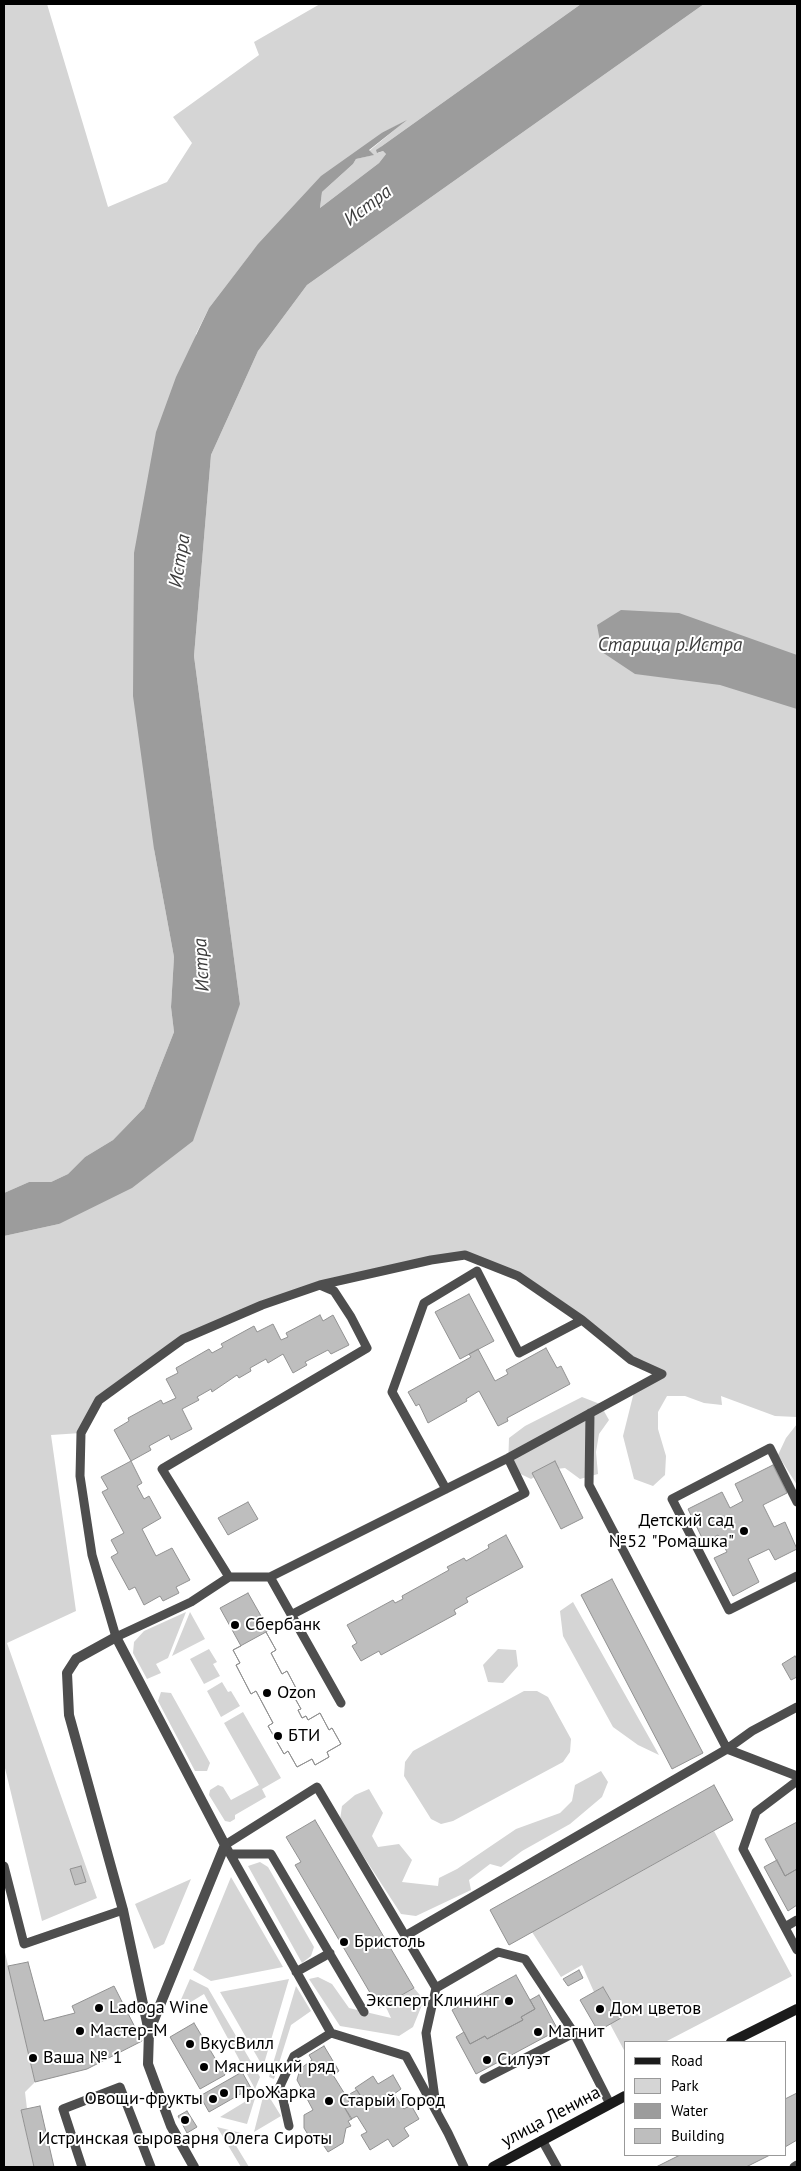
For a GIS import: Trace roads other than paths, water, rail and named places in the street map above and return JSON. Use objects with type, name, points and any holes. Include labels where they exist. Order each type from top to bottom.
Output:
[{"type":"main road","points":[[734,2041],[797,2009]]},
{"type":"main road","name":"улица Ленина","points":[[493,2167],[624,2097]]},
{"type":"street","points":[[149,2032],[225,1845],[116,1637],[76,1659],[67,1673],[68,1715],[123,1910],[149,2032],[148,2064],[171,2126],[194,2167]]},
{"type":"lane","points":[[465,1255],[477,1271],[519,1353],[582,1320]]},
{"type":"lane","points":[[465,1255],[518,1276],[582,1320],[631,1360],[662,1374],[508,1458],[270,1577],[229,1577],[191,1602],[116,1637],[92,1556],[80,1476],[81,1432],[99,1400],[183,1339],[262,1305],[320,1285],[431,1260],[465,1255]]},
{"type":"lane","points":[[446,1489],[392,1392],[424,1303],[477,1271]]},
{"type":"lane","points":[[229,1577],[162,1469],[367,1348],[352,1316],[334,1291],[320,1285]]},
{"type":"lane","points":[[590,1414],[589,1485],[727,1749],[797,1776]]},
{"type":"lane","points":[[797,1502],[770,1448],[672,1499],[729,1610],[797,1576]]},
{"type":"lane","points":[[291,1615],[525,1493],[508,1458]]},
{"type":"lane","points":[[270,1577],[341,1703]]},
{"type":"lane","points":[[405,1936],[727,1749],[752,1731],[797,1707]]},
{"type":"lane","points":[[797,1781],[756,1812],[743,1849],[797,1950]]},
{"type":"lane","points":[[437,2113],[426,2033],[436,1988],[317,1787],[225,1845],[331,2033],[406,2056],[464,2167]]},
{"type":"lane","points":[[230,1854],[271,1854],[364,2012]]},
{"type":"lane","points":[[4,1866],[24,1944],[123,1910]]},
{"type":"lane","points":[[785,1927],[797,1920]]},
{"type":"lane","points":[[436,1988],[498,1952],[525,1958],[574,2033],[610,2104]]},
{"type":"lane","points":[[296,1972],[330,1953]]},
{"type":"lane","points":[[289,2126],[280,2086],[294,2056],[331,2033]]},
{"type":"lane","points":[[484,2079],[574,2033]]},
{"type":"lane","points":[[82,2167],[63,2109],[120,2088],[151,2167]]},
{"type":"lane","points":[[542,2140],[557,2167]]},
{"type":"water","name":"Истра","points":[[581,4],[704,4],[307,285],[258,351],[211,455],[194,656],[240,1004],[193,1141],[132,1188],[59,1224],[4,1236],[4,1193],[29,1182],[51,1182],[68,1174],[85,1157],[113,1140],[144,1108],[174,1032],[171,1007],[174,957],[154,849],[133,696],[134,553],[156,432],[176,377],[209,308],[258,244],[321,176],[383,132],[407,120],[369,150],[374,155],[356,159],[322,192],[320,208],[379,163],[386,154],[383,151],[377,153],[376,150]]},
{"type":"water","name":"Старица р.Истра","points":[[621,610],[679,613],[797,655],[797,709],[720,685],[635,674],[602,652],[597,625]]},
{"type":"place","name":"Детский сад №52 \"Ромашка\"","points":[[744,1531]]},
{"type":"place","name":"Сбербанк","points":[[235,1625]]},
{"type":"place","name":"Ozon","points":[[267,1693]]},
{"type":"place","name":"БТИ","points":[[278,1736]]},
{"type":"place","name":"Бристоль","points":[[344,1942]]},
{"type":"place","name":"Эксперт Клининг","points":[[509,2001]]},
{"type":"place","name":"Ladoga Wine","points":[[99,2008]]},
{"type":"place","name":"Дом цветов","points":[[600,2009]]},
{"type":"place","name":"Мастер-М","points":[[80,2031]]},
{"type":"place","name":"Магнит","points":[[538,2032]]},
{"type":"place","name":"ВкусВилл","points":[[190,2044]]},
{"type":"place","name":"Ваша № 1","points":[[33,2058]]},
{"type":"place","name":"Силуэт","points":[[487,2060]]},
{"type":"place","name":"Мясницкий ряд","points":[[204,2067]]},
{"type":"place","name":"ПроЖарка","points":[[224,2093]]},
{"type":"place","name":"Овощи-фрукты","points":[[213,2099]]},
{"type":"place","name":"Старый Город","points":[[329,2101]]},
{"type":"place","name":"Истринская сыроварня Олега Сироты","points":[[185,2120]]}]
